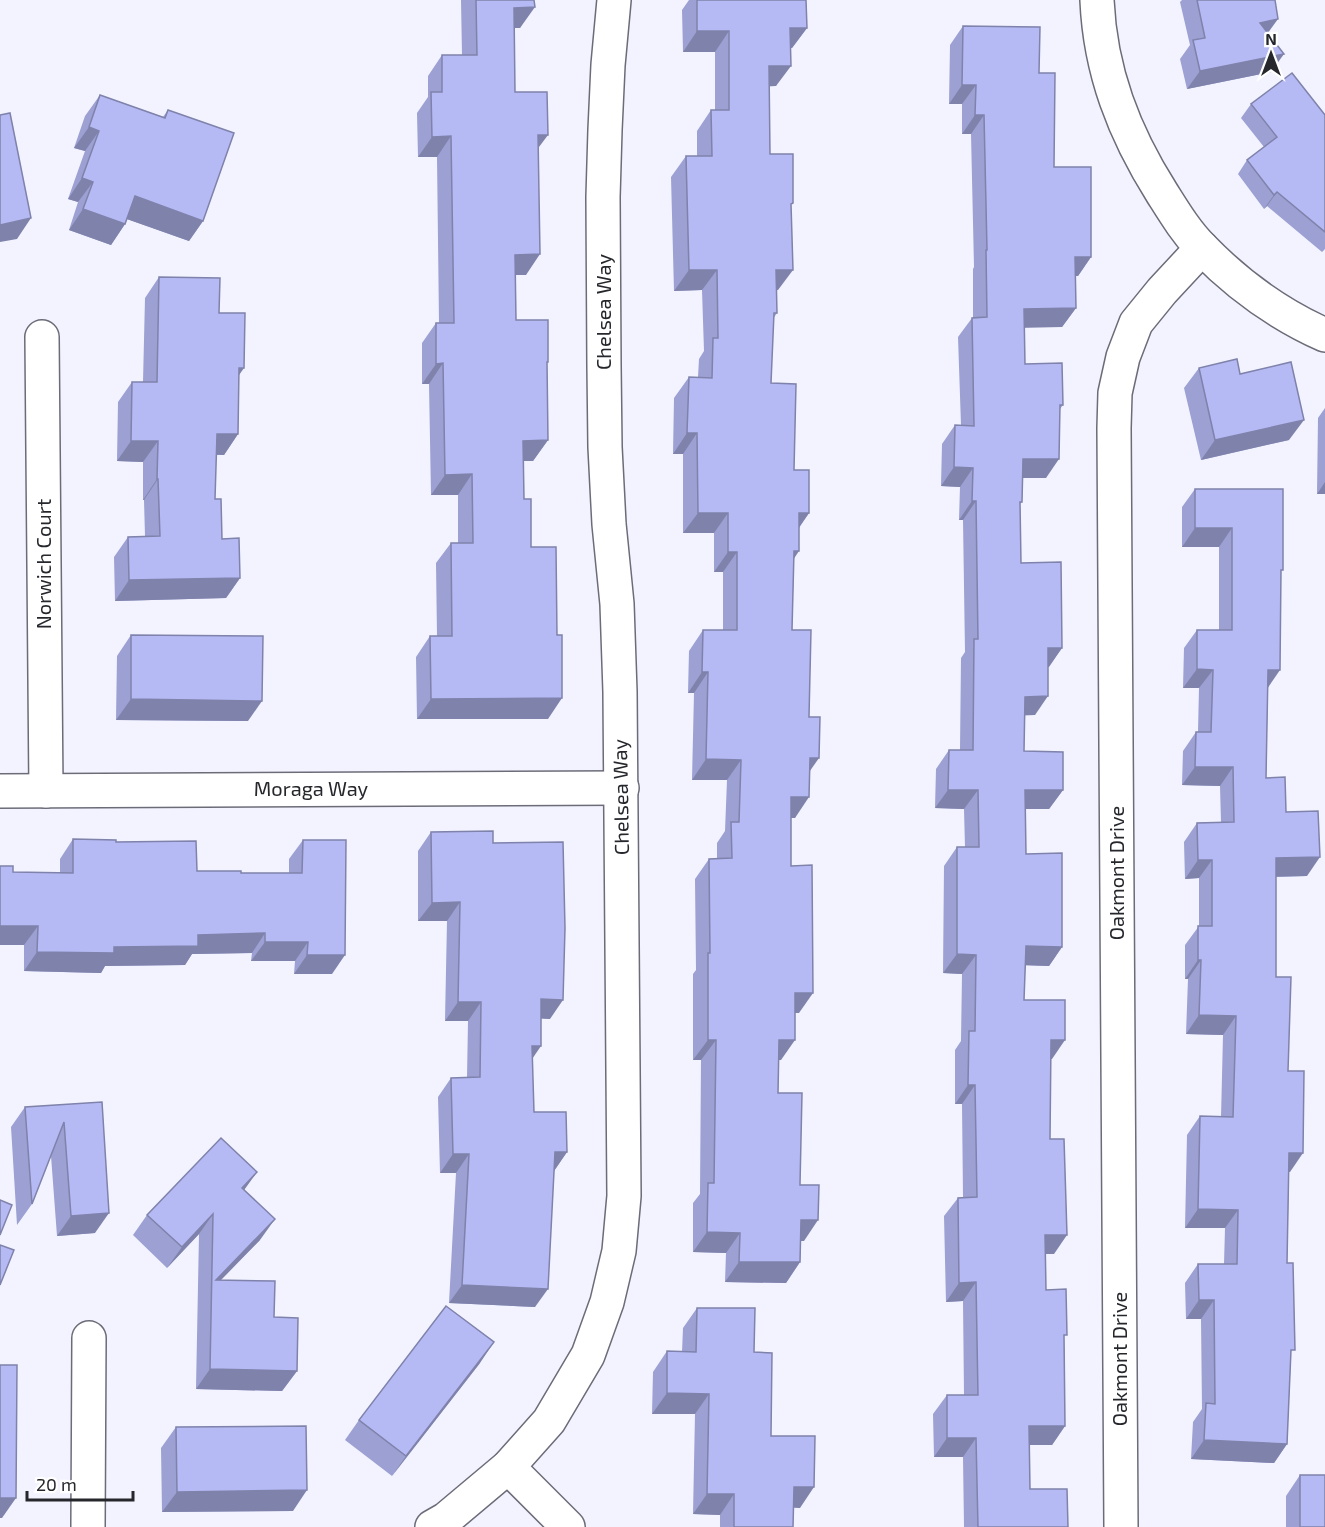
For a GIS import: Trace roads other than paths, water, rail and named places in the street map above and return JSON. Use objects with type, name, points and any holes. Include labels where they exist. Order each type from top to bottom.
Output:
[{"type":"street","name":"Chelsea Way","points":[[432,1527],[446,1519],[508,1467],[549,1421],[588,1355],[607,1302],[619,1251],[624,1196],[621,788],[617,604],[609,525],[605,447],[603,197],[608,64],[614,0]]},
{"type":"street","points":[[1097,0],[1098,25],[1105,64],[1118,106],[1138,151],[1178,218],[1202,248],[1249,291],[1325,335]]},
{"type":"street","name":"Oakmont Drive","points":[[1121,1527],[1114,428],[1116,393],[1123,357],[1136,323],[1202,248]]},
{"type":"street","name":"Norwich Court","points":[[42,337],[46,791]]},
{"type":"street","name":"Moraga Way","points":[[0,791],[621,788]]},
{"type":"street","points":[[88,1527],[89,1338]]},
{"type":"street","points":[[508,1467],[568,1527]]}]
